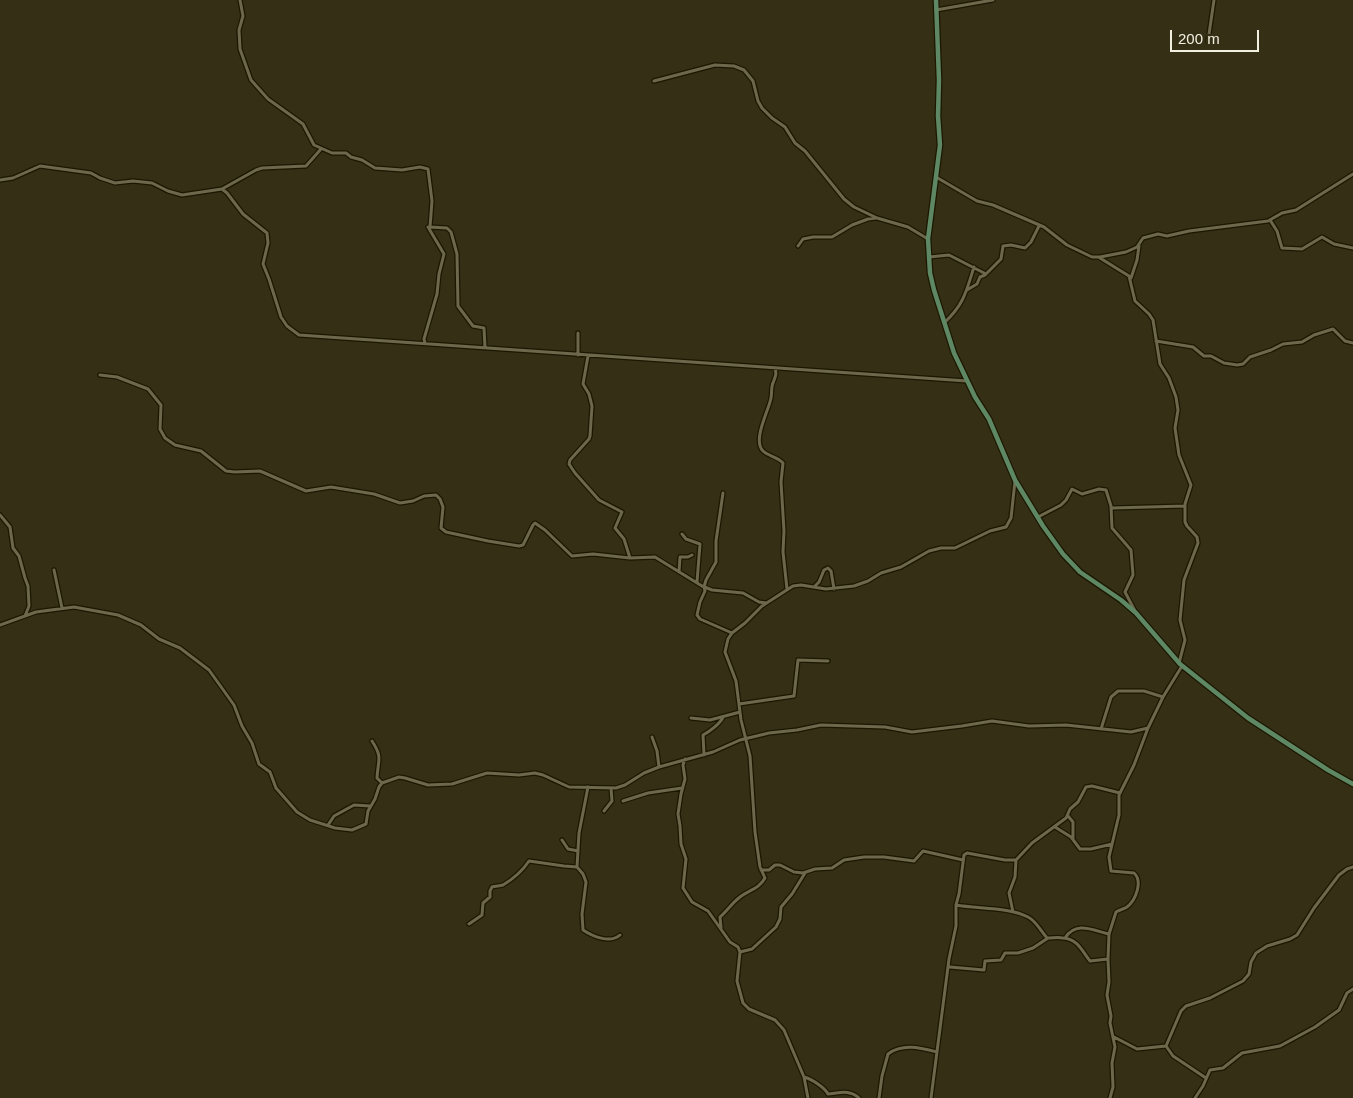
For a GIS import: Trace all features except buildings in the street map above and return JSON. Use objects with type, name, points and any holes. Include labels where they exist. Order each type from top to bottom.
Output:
[{"type":"street","points":[[240,0],[243,16],[239,30],[240,49],[251,80],[272,103],[300,121],[312,143],[332,153],[346,153],[375,168],[402,170],[420,167],[428,169],[432,201],[430,226],[448,228],[451,232],[457,254],[458,306],[473,326],[484,328],[485,348]]},
{"type":"street","points":[[936,0],[940,145],[928,236],[934,290],[954,353],[989,420],[1015,480],[1063,554],[1080,572],[1136,613],[1180,664],[1248,718],[1353,784]]},
{"type":"street","points":[[936,10],[993,0]]},
{"type":"street","points":[[1208,41],[1214,0]]},
{"type":"street","points":[[654,81],[715,66],[734,66],[744,70],[753,81],[758,101],[762,108],[785,127],[795,143],[805,151],[842,196],[854,207],[877,218],[907,226],[922,235],[928,236]]},
{"type":"street","points":[[0,180],[13,178],[40,166],[91,172],[100,178],[115,183],[133,181],[152,183],[168,191],[181,194],[222,189],[256,170],[272,167],[306,166],[321,149]]},
{"type":"street","points":[[1130,279],[1136,262],[1138,246],[1143,238],[1158,234],[1167,236],[1189,231],[1270,220],[1282,213],[1296,210],[1353,174]]},
{"type":"street","points":[[936,177],[977,201],[993,205],[1048,230],[1070,246],[1092,256],[1100,257],[1126,252],[1138,246]]},
{"type":"street","points":[[222,189],[243,214],[267,233],[268,243],[263,264],[281,317],[297,335],[967,381]]},
{"type":"street","points":[[798,246],[803,239],[832,237],[852,225],[877,218]]},
{"type":"street","points":[[1270,220],[1277,231],[1282,248],[1302,249],[1322,237],[1334,244],[1353,248]]},
{"type":"street","points":[[967,290],[977,284],[980,276],[986,274],[1001,259],[1003,246],[1011,245],[1025,248],[1031,242],[1039,226]]},
{"type":"street","points":[[425,344],[424,339],[437,294],[444,254],[428,228]]},
{"type":"street","points":[[929,257],[950,255],[986,274]]},
{"type":"street","points":[[1100,257],[1127,274],[1135,301],[1153,320],[1160,364],[1169,378],[1177,405],[1175,428],[1179,454],[1191,485],[1185,506],[1186,524],[1198,542],[1184,580],[1180,620],[1185,640],[1180,664],[1148,728],[1120,793],[1119,815],[1109,857],[1111,871],[1134,873],[1138,878],[1135,897],[1129,904],[1116,912],[1109,934],[1107,1000],[1115,1047],[1112,1068],[1113,1087],[1110,1098]]},
{"type":"street","points":[[944,323],[960,305],[974,267]]},
{"type":"street","points":[[1156,341],[1193,347],[1204,356],[1211,356],[1232,365],[1244,364],[1250,357],[1283,344],[1302,342],[1314,335],[1333,329],[1346,341],[1353,343]]},
{"type":"street","points":[[578,333],[578,355]]},
{"type":"street","points":[[588,356],[583,384],[589,394],[592,406],[590,436],[589,440],[570,460],[570,464],[575,474],[599,500],[622,512],[615,528],[624,539],[630,558]]},
{"type":"street","points":[[775,368],[776,378],[761,428],[760,440],[761,448],[764,452],[783,463],[781,482],[784,531],[783,552],[787,589]]},
{"type":"street","points":[[100,375],[117,377],[148,389],[161,405],[160,429],[165,438],[175,445],[201,452],[226,471],[260,471],[306,491],[331,487],[374,494],[396,503],[436,495],[443,507],[441,528],[446,532],[519,546],[523,545],[532,525],[535,523],[546,530],[572,556],[593,554],[630,558],[655,557],[704,587],[712,590],[743,593],[759,602],[766,603]]},
{"type":"street","points":[[721,928],[720,917],[742,895],[753,890],[765,879],[761,870],[755,832],[750,756],[740,712],[736,680],[725,652],[728,639],[732,633],[766,603],[787,589],[801,585],[834,589],[861,584],[881,573],[908,564],[924,553],[941,548],[955,548],[990,531],[1006,527],[1011,518],[1015,480]]},
{"type":"street","points":[[1038,517],[1061,505],[1072,489],[1082,494],[1105,489],[1112,508],[1110,523],[1112,528],[1131,550],[1133,575],[1125,592],[1136,613]]},
{"type":"street","points":[[723,493],[716,542],[716,562],[704,587],[705,591],[700,602],[698,617],[732,633]]},
{"type":"street","points":[[1112,508],[1185,506]]},
{"type":"street","points":[[0,515],[10,527],[13,548],[19,556],[28,586],[30,606],[25,616]]},
{"type":"street","points":[[682,534],[686,539],[700,544],[697,583]]},
{"type":"street","points":[[679,572],[680,557],[692,555]]},
{"type":"street","points":[[813,587],[819,582],[824,570],[828,568],[831,571],[834,589]]},
{"type":"street","points":[[54,570],[62,608]]},
{"type":"street","points":[[0,625],[36,612],[62,608],[80,608],[125,618],[180,648],[206,667],[234,705],[242,726],[252,743],[256,759],[261,766],[270,772],[274,784],[296,812],[310,820],[352,830],[366,824],[368,811],[382,783],[401,777],[424,785],[447,784],[487,773],[520,775],[535,773],[569,787],[611,788],[621,787],[658,767],[704,755],[746,738],[777,731],[797,730],[821,725],[885,726],[912,732],[992,720],[1029,726],[1066,725],[1131,732],[1148,728]]},
{"type":"street","points":[[739,704],[794,696],[798,660],[828,661]]},
{"type":"street","points":[[1101,729],[1110,698],[1118,691],[1144,691],[1163,697]]},
{"type":"street","points":[[691,718],[710,720],[740,712]]},
{"type":"street","points":[[704,755],[703,735],[719,725],[723,717]]},
{"type":"street","points":[[652,737],[657,751],[658,767]]},
{"type":"street","points":[[372,741],[379,754],[380,765],[377,778],[382,783]]},
{"type":"street","points":[[685,759],[683,765],[685,779],[678,816],[680,844],[686,859],[683,888],[692,902],[708,911],[730,942],[738,947],[740,952],[737,981],[743,1003],[749,1009],[767,1016],[781,1026],[804,1077],[808,1098]]},
{"type":"street","points":[[1013,912],[1009,893],[1015,877],[1016,860],[1032,843],[1068,816],[1070,808],[1078,802],[1086,787],[1092,786],[1120,793]]},
{"type":"street","points":[[588,787],[579,834],[577,866],[583,874],[586,883],[582,914],[583,931],[604,938],[616,939],[620,935]]},
{"type":"street","points":[[604,811],[612,801],[611,788]]},
{"type":"street","points":[[623,801],[648,793],[682,788]]},
{"type":"street","points":[[328,825],[334,816],[354,805],[370,806]]},
{"type":"street","points":[[1068,816],[1073,822],[1073,839]]},
{"type":"street","points":[[1055,827],[1073,839],[1078,847],[1083,850],[1112,844]]},
{"type":"street","points":[[562,840],[569,849],[578,851]]},
{"type":"street","points":[[761,870],[769,870],[775,865],[780,865],[794,872],[805,873],[832,868],[842,861],[857,858],[884,857],[914,861],[923,851],[963,860]]},
{"type":"street","points":[[930,1098],[938,1052],[949,959],[956,926],[956,905],[964,855],[967,853],[1005,860],[1016,860]]},
{"type":"street","points":[[470,924],[482,915],[483,903],[490,897],[492,887],[503,885],[507,881],[514,879],[529,861],[577,866]]},
{"type":"street","points":[[1166,1046],[1181,1011],[1186,1006],[1210,998],[1243,981],[1249,974],[1251,962],[1256,953],[1267,946],[1295,938],[1339,875],[1344,870],[1353,867]]},
{"type":"street","points":[[740,952],[752,949],[776,927],[780,919],[781,907],[805,873]]},
{"type":"street","points":[[956,905],[1013,912],[1030,918],[1049,938]]},
{"type":"street","points":[[1065,938],[1071,930],[1077,928],[1109,934]]},
{"type":"street","points":[[949,966],[984,970],[985,961],[1000,960],[1005,953],[1018,953],[1033,948],[1049,938],[1065,938],[1079,945],[1090,961],[1108,959]]},
{"type":"street","points":[[1196,1098],[1210,1070],[1222,1068],[1242,1054],[1280,1046],[1324,1022],[1339,1010],[1347,993],[1353,989]]},
{"type":"street","points":[[1114,1037],[1136,1049],[1166,1046]]},
{"type":"street","points":[[1166,1046],[1173,1056],[1206,1078]]},
{"type":"street","points":[[880,1098],[882,1076],[888,1054],[897,1049],[908,1047],[938,1052]]},
{"type":"street","points":[[804,1077],[815,1082],[826,1090],[828,1094],[847,1092],[859,1098]]}]
